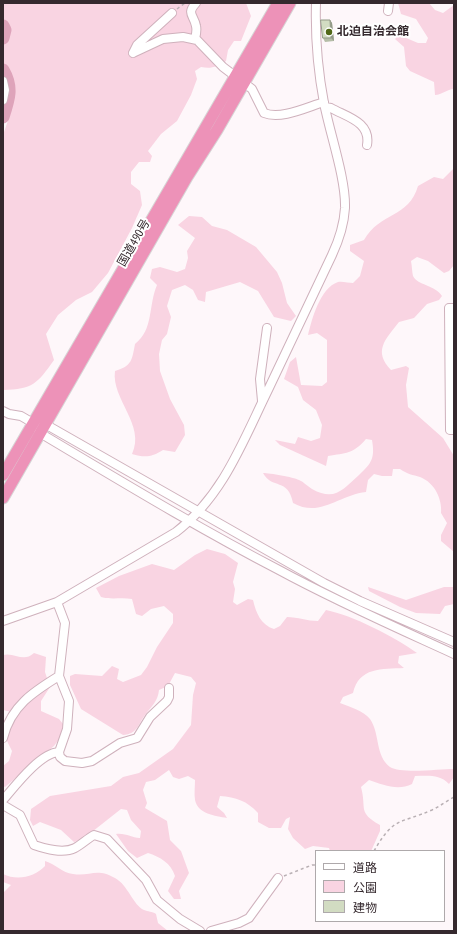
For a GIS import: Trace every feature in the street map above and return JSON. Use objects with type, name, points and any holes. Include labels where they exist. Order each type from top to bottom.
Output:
[{"type":"highway","name":"国道490号","points":[[3,498],[187,177],[240,79],[278,3]]},
{"type":"highway","name":"国道490号","points":[[3,475],[240,79],[290,3]]},
{"type":"street","points":[[195,39],[196,24],[190,14],[196,3]]},
{"type":"street","points":[[3,621],[57,602],[134,556],[157,545],[200,512],[222,481],[239,452],[332,255],[339,238],[344,219],[342,181],[324,105],[317,42],[316,3]]},
{"type":"street","points":[[172,13],[137,45],[133,53],[163,39],[184,37],[195,39],[202,43],[223,67],[240,79],[257,96],[264,113],[269,115],[300,111],[324,105],[363,126],[368,137],[367,145]]},
{"type":"street","points":[[3,81],[5,90],[3,100]]},
{"type":"street","points":[[454,308],[449,308],[450,430],[454,430]]},
{"type":"street","points":[[262,402],[260,379],[268,328]]},
{"type":"street","points":[[5,415],[21,416],[191,520],[316,589],[454,654]]},
{"type":"street","points":[[43,429],[200,512],[330,586],[454,642]]},
{"type":"street","points":[[57,602],[65,623],[59,668],[59,676],[68,695],[69,713],[67,729],[59,752],[60,757],[65,761],[82,763],[92,761],[124,741],[138,738],[150,717],[167,701],[170,696],[169,688]]},
{"type":"street","points":[[3,738],[10,717],[22,702],[59,676]]},
{"type":"street","points":[[3,800],[29,770],[52,752],[59,752]]},
{"type":"street","points":[[3,805],[20,815],[34,845],[45,849],[66,851],[75,848],[94,835],[107,839],[146,880],[157,900],[180,919],[200,931]]},
{"type":"street","points":[[212,931],[239,923],[249,918],[278,878]]},
{"type":"path","points":[[375,850],[388,829],[400,820],[433,810],[454,797]]},
{"type":"path","points":[[278,878],[315,865]]},
{"type":"green space","points":[[3,3],[246,3],[251,16],[241,41],[234,41],[228,50],[226,61],[214,67],[201,67],[195,71],[197,79],[191,95],[177,121],[161,134],[148,151],[152,156],[150,162],[139,162],[131,172],[131,184],[140,191],[142,205],[132,228],[108,273],[92,292],[76,300],[58,315],[46,334],[54,360],[43,375],[33,384],[21,388],[3,390],[3,135],[13,100],[13,90],[9,74],[3,68]]},
{"type":"green space","points":[[398,3],[429,3],[435,10],[443,13],[454,5],[454,89],[435,95],[434,82],[410,71],[406,66],[404,47],[395,39],[399,35],[418,43],[426,43],[428,38],[416,19],[401,14]]},
{"type":"green space","points":[[454,168],[454,265],[449,271],[444,273],[428,261],[417,257],[411,261],[413,276],[415,279],[439,292],[442,296],[439,300],[427,304],[414,318],[399,322],[389,334],[382,351],[383,357],[391,370],[406,366],[409,368],[406,385],[408,407],[443,438],[454,456],[454,552],[441,541],[441,535],[447,523],[441,513],[439,497],[434,487],[420,477],[400,469],[393,469],[392,476],[374,474],[368,480],[366,492],[347,497],[321,507],[312,508],[303,507],[293,503],[291,495],[284,487],[271,481],[263,473],[281,475],[296,479],[320,493],[333,494],[348,485],[372,460],[372,440],[366,439],[357,448],[349,452],[328,456],[326,466],[280,445],[275,440],[295,444],[298,437],[311,441],[320,438],[322,425],[316,410],[303,400],[298,387],[284,379],[290,362],[296,357],[301,385],[322,386],[327,382],[327,340],[317,333],[308,335],[318,305],[326,291],[338,282],[353,283],[360,276],[364,261],[350,251],[350,245],[364,240],[378,224],[408,204],[414,196],[418,186],[434,177],[443,179]]},
{"type":"green space","points":[[189,216],[202,217],[212,226],[227,230],[256,247],[277,272],[282,283],[287,303],[296,316],[291,321],[274,317],[258,291],[240,282],[206,292],[205,302],[198,300],[193,290],[185,285],[172,290],[167,306],[171,317],[167,334],[162,340],[159,354],[160,371],[170,399],[184,425],[185,435],[175,452],[163,450],[148,456],[132,454],[135,443],[135,433],[132,422],[118,392],[115,381],[115,371],[125,367],[130,362],[135,344],[141,338],[148,324],[157,285],[150,278],[152,269],[160,267],[177,272],[185,269],[188,258],[187,251],[195,238],[178,225]]},
{"type":"green space","points":[[207,549],[225,554],[238,563],[233,582],[235,589],[233,602],[237,605],[248,599],[253,600],[260,618],[269,627],[274,629],[280,626],[287,617],[318,621],[326,610],[373,627],[417,653],[399,656],[398,663],[404,668],[380,669],[366,674],[360,678],[353,693],[343,697],[340,703],[361,711],[370,719],[382,757],[390,767],[411,771],[454,769],[454,777],[449,784],[438,777],[415,776],[412,784],[401,787],[380,784],[369,780],[361,787],[364,809],[368,817],[380,825],[380,831],[371,850],[330,850],[329,848],[313,846],[305,849],[293,838],[288,829],[290,817],[286,819],[281,828],[269,828],[258,822],[258,813],[254,809],[231,797],[220,796],[217,807],[227,818],[208,814],[197,805],[195,800],[195,780],[188,776],[179,779],[173,777],[169,770],[155,780],[146,782],[143,790],[147,803],[145,808],[167,821],[170,840],[181,851],[189,873],[179,891],[181,899],[174,899],[168,891],[175,876],[171,867],[157,856],[148,853],[137,858],[128,851],[116,834],[140,838],[141,831],[131,820],[127,810],[121,809],[83,839],[74,842],[61,830],[40,822],[33,826],[30,820],[31,809],[50,796],[111,786],[123,777],[139,773],[173,749],[191,725],[193,695],[196,683],[191,677],[175,673],[168,686],[159,690],[156,700],[135,731],[123,735],[81,709],[70,685],[70,676],[75,674],[102,676],[112,666],[119,669],[117,679],[123,682],[141,675],[173,623],[173,614],[164,606],[151,609],[142,616],[136,614],[132,599],[101,597],[96,588],[119,576],[152,564],[174,570],[195,555]]},
{"type":"green space","points":[[368,587],[406,600],[444,587],[454,587],[454,604],[445,606],[440,614],[416,613],[400,607],[369,591]]},
{"type":"green space","points":[[34,653],[46,657],[45,672],[50,687],[41,701],[41,711],[59,719],[63,724],[60,738],[54,746],[5,787],[3,786],[3,766],[9,761],[12,751],[7,741],[11,712],[3,710],[3,655],[7,654],[26,657]]},
{"type":"green space","points":[[45,861],[69,873],[79,875],[103,873],[115,878],[120,881],[140,907],[146,911],[156,914],[158,923],[168,931],[3,931],[3,893],[11,885],[3,882],[3,874],[14,877],[26,877],[41,870],[45,866]]},
{"type":"building","points":[[321,20],[330,20],[331,38],[323,38]]},
{"type":"waterway","points":[[3,26],[5,30],[3,38]]},
{"type":"waterway","points":[[3,70],[9,88],[7,104],[3,117]]},
{"type":"place","name":"北迫自治会館","points":[[329,32]]}]
